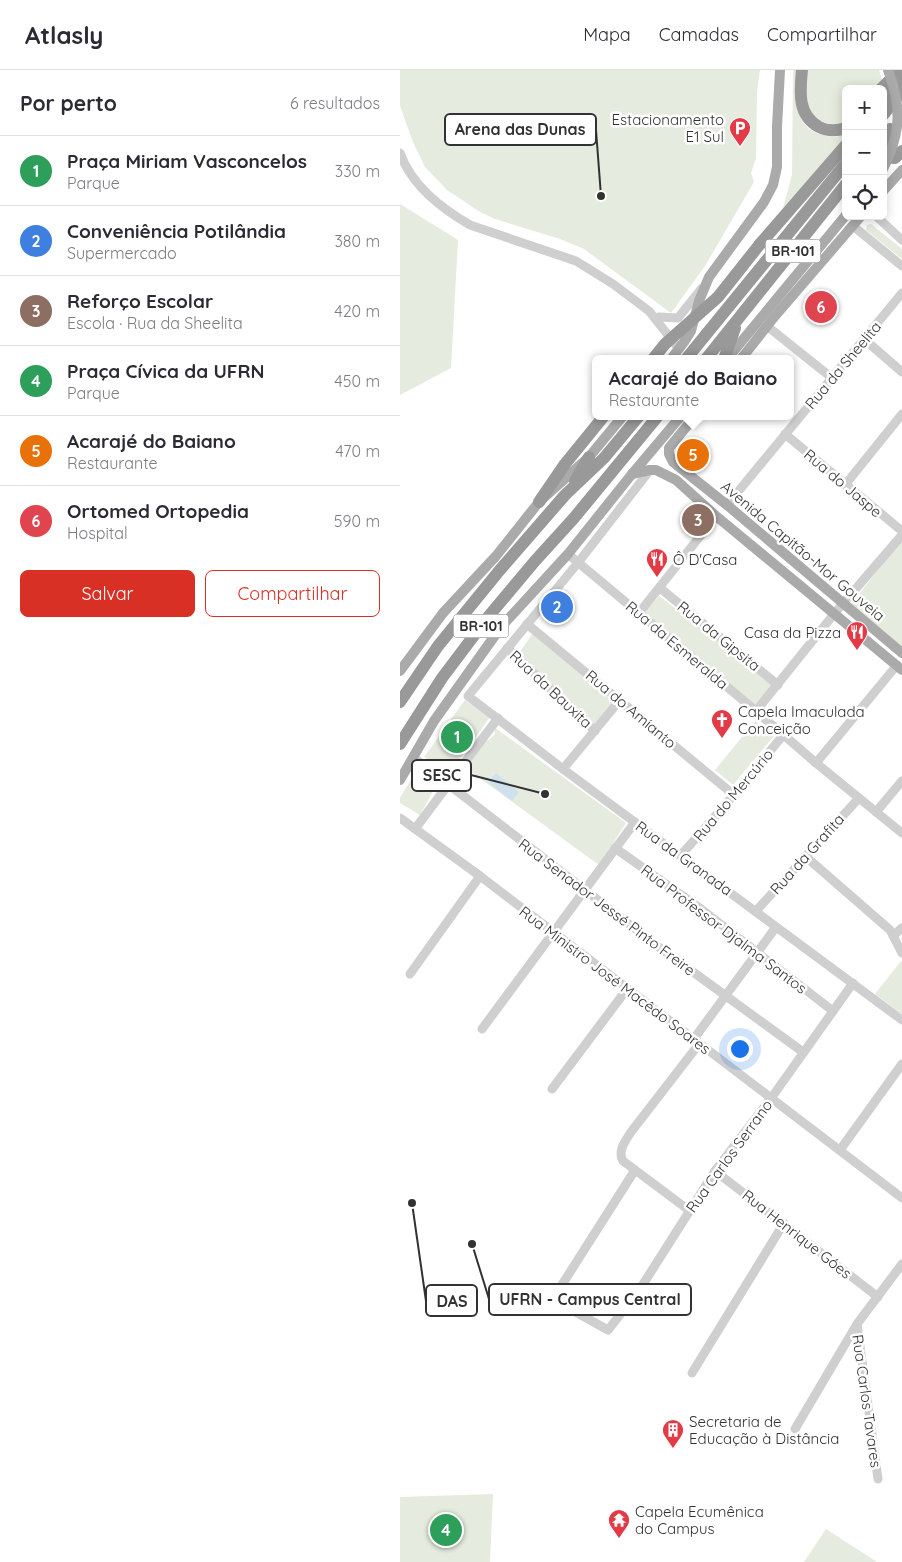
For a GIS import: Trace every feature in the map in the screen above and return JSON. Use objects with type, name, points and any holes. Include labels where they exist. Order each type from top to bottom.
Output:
[{"type":"highway","points":[[802,70],[802,106],[808,119],[819,127],[829,130],[842,128]]},
{"type":"highway","points":[[885,85],[900,70]]},
{"type":"highway","points":[[887,97],[902,80]]},
{"type":"highway","points":[[887,110],[902,91]]},
{"type":"highway","points":[[887,133],[902,118]]},
{"type":"highway","name":"BR-101","points":[[656,355],[665,344],[718,297],[760,244],[842,149]]},
{"type":"highway","points":[[887,157],[895,158],[902,152]]},
{"type":"highway","name":"BR-101","points":[[683,354],[842,168]]},
{"type":"highway","name":"BR-101","points":[[709,355],[842,189]]},
{"type":"highway","points":[[725,355],[739,318]]},
{"type":"highway","points":[[539,502],[548,486],[600,420]]},
{"type":"highway","name":"BR-101","points":[[400,702],[422,669],[499,571],[566,496],[604,458],[636,420]]},
{"type":"highway","name":"BR-101","points":[[400,744],[442,678],[488,617],[574,518],[655,420]]},
{"type":"highway","points":[[566,496],[589,457]]},
{"type":"main road","points":[[683,354],[709,277],[764,202],[773,185],[777,167],[780,70]]},
{"type":"main road","points":[[887,162],[898,128],[898,103],[893,81],[888,70]]},
{"type":"main road","points":[[887,187],[902,170]]},
{"type":"main road","points":[[743,355],[764,322],[821,243],[842,219]]},
{"type":"main road","points":[[731,355],[764,322],[776,316],[858,220]]},
{"type":"main road","points":[[400,671],[444,613],[496,556],[539,502],[589,457],[620,420]]},
{"type":"main road","points":[[400,780],[434,721],[501,627],[568,554],[678,420]]},
{"type":"main road","name":"Avenida Capitão-Mor Gouveia","points":[[692,420],[669,448],[669,456],[678,468],[727,505],[902,653]]},
{"type":"main road","points":[[632,474],[650,470],[662,472],[676,480],[716,516],[899,667]]},
{"type":"street","points":[[400,153],[413,178],[426,193],[454,216],[470,226],[576,261],[613,284],[656,315],[691,331]]},
{"type":"street","points":[[880,220],[902,240]]},
{"type":"street","points":[[853,226],[902,266]]},
{"type":"street","points":[[656,315],[674,319],[681,316],[709,277]]},
{"type":"street","name":"Rua da Sheelita","points":[[727,505],[902,294]]},
{"type":"street","points":[[656,315],[683,354]]},
{"type":"street","points":[[764,322],[832,378]]},
{"type":"street","points":[[864,339],[902,372]]},
{"type":"street","points":[[845,485],[902,414]]},
{"type":"street","name":"Rua do Jaspe","points":[[785,434],[902,531]]},
{"type":"street","points":[[506,648],[577,564],[650,470]]},
{"type":"street","points":[[638,612],[660,588],[716,516]]},
{"type":"street","points":[[756,711],[842,604],[902,535]]},
{"type":"street","name":"Rua da Esmeralda","points":[[568,554],[577,564],[638,612],[902,833]]},
{"type":"street","name":"Rua da Gipsita","points":[[660,588],[778,685]]},
{"type":"street","name":"Rua do Amianto","points":[[527,624],[734,795]]},
{"type":"street","name":"Rua da Granada","points":[[506,648],[468,696],[563,769],[902,1020]]},
{"type":"street","name":"Rua da Bauxita","points":[[506,648],[595,731]]},
{"type":"street","points":[[816,762],[899,667]]},
{"type":"street","points":[[563,769],[620,700]]},
{"type":"street","points":[[415,829],[498,718]]},
{"type":"street","name":"Rua do Mercúrio","points":[[681,856],[784,734]]},
{"type":"street","name":"Rua Senador Jessé Pinto Freire","points":[[414,757],[724,996],[803,1052]]},
{"type":"street","points":[[876,812],[902,781]]},
{"type":"street","name":"Rua da Grafita","points":[[756,912],[859,798]]},
{"type":"street","name":"Rua Ministro José Macêdo Soares","points":[[400,818],[480,876],[696,1042],[772,1097],[902,1198]]},
{"type":"street","points":[[482,1029],[635,822]]},
{"type":"street","name":"Rua Professor Djalma Santos","points":[[616,848],[701,908],[833,1010]]},
{"type":"street","points":[[805,856],[884,924],[894,935],[902,954]]},
{"type":"street","points":[[410,974],[480,876]]},
{"type":"street","points":[[690,1211],[621,1159],[620,1155],[631,1132],[696,1042],[724,996],[776,927]]},
{"type":"street","points":[[894,935],[902,928]]},
{"type":"street","name":"Rua Carlos Serrano","points":[[635,1170],[558,1291],[557,1299],[562,1305],[608,1330],[640,1289],[715,1171],[772,1097],[853,983]]},
{"type":"street","points":[[552,1089],[627,989]]},
{"type":"street","points":[[840,1150],[902,1064]]},
{"type":"street","name":"Rua Henrique Góes","points":[[715,1171],[878,1297]]},
{"type":"street","points":[[692,1373],[784,1223]]},
{"type":"street","points":[[795,1429],[857,1324],[902,1264]]},
{"type":"street","name":"Rua Carlos Tavares","points":[[857,1324],[878,1479]]},
{"type":"shaded area","points":[[400,70],[760,70],[757,92],[756,158],[751,173],[754,182],[705,266],[671,313],[584,249],[560,239],[495,219],[480,212],[447,190],[425,167],[413,142],[400,106]]},
{"type":"shaded area","points":[[793,70],[797,70],[797,100],[801,118],[813,131],[835,137],[842,135],[842,142],[783,208],[792,175]]},
{"type":"shaded area","points":[[806,70],[879,70],[883,82],[881,85],[842,85],[842,124],[821,122],[814,117],[807,103]]},
{"type":"shaded area","points":[[400,204],[458,240],[451,368],[400,395]]},
{"type":"shaded area","points":[[871,224],[902,249],[902,259],[866,230],[867,225]]},
{"type":"shaded area","points":[[902,539],[902,650],[849,607]]},
{"type":"shaded area","points":[[659,596],[773,683],[757,709],[644,613]]},
{"type":"shaded area","points":[[533,633],[574,666],[614,703],[595,726],[518,655]]},
{"type":"shaded area","points":[[465,700],[490,717],[449,774],[424,757]]},
{"type":"shaded area","points":[[755,721],[774,736],[733,785],[715,770]]},
{"type":"shaded area","points":[[494,727],[626,823],[599,865],[463,766],[481,742],[489,740],[495,734]]},
{"type":"shaded area","points":[[419,766],[439,780],[420,815],[400,803],[400,798]]},
{"type":"shaded area","points":[[901,961],[902,963],[902,1014],[875,994]]},
{"type":"shaded area","points":[[493,1494],[490,1562],[400,1562],[400,1497]]},
{"type":"shaded area","points":[[826,1529],[877,1562],[804,1562]]},
{"type":"water","points":[[496,773],[519,792],[512,801],[488,782]]},
{"type":"place","name":"Estacionamento E1 Sul","points":[[740,147]]},
{"type":"place","name":"Arena das Dunas","points":[[601,196]]},
{"type":"place","name":"Ortomed Ortopedia","points":[[821,307]]},
{"type":"place","name":"Acarajé do Baiano","points":[[693,455]]},
{"type":"place","name":"Reforço Escolar","points":[[698,520]]},
{"type":"place","name":"Ô D'Casa","points":[[657,578]]},
{"type":"place","name":"Conveniência Potilândia","points":[[557,607]]},
{"type":"place","name":"Casa da Pizza","points":[[857,651]]},
{"type":"place","name":"Praça Miriam Vasconcelos","points":[[457,737]]},
{"type":"place","name":"Capela Imaculada Conceição","points":[[722,739]]},
{"type":"place","name":"SESC","points":[[545,794]]},
{"type":"place","name":"DAS","points":[[412,1203]]},
{"type":"place","name":"UFRN - Campus Central","points":[[472,1244]]},
{"type":"place","name":"Secretaria de Educação à Distância","points":[[673,1449]]},
{"type":"place","name":"Praça Cívica da UFRN","points":[[446,1530]]},
{"type":"place","name":"Capela Ecumênica do Campus","points":[[619,1539]]}]
